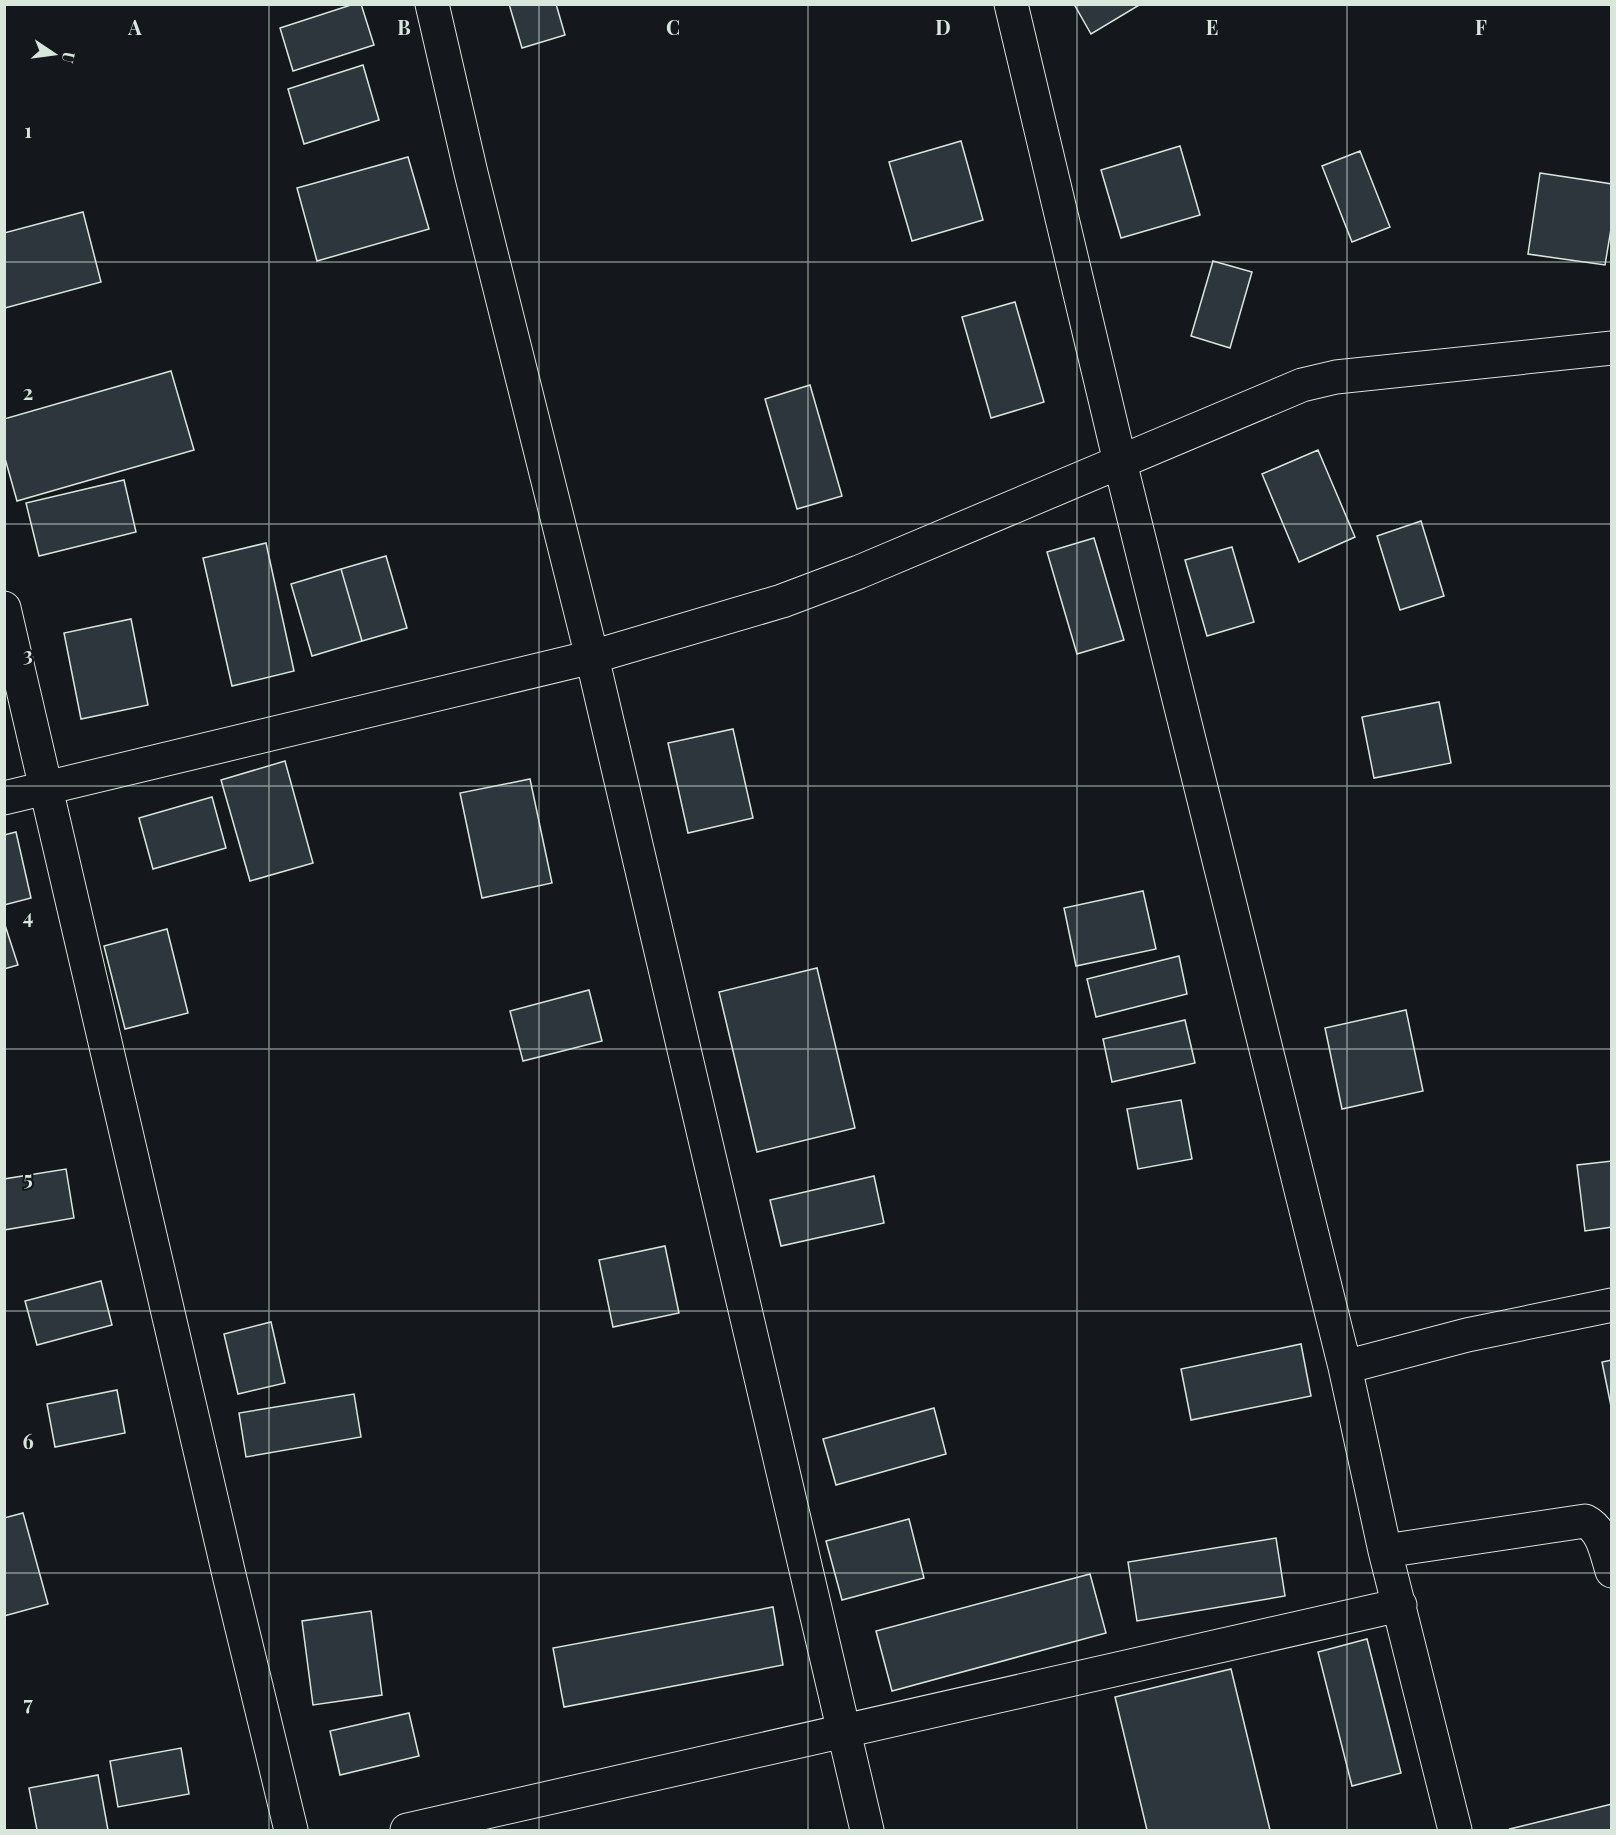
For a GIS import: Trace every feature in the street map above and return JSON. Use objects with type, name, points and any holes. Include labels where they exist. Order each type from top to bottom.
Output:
[{"type":"street","points":[[432,4],[592,657],[867,1830]]},
{"type":"street","points":[[1011,4],[1120,462],[1345,1367],[1385,1551],[1455,1830]]},
{"type":"street","points":[[4,798],[592,657],[782,601],[859,572],[1268,398],[1335,377],[1611,348]]},
{"type":"street","points":[[4,608],[224,1556],[291,1830]]},
{"type":"street","points":[[1345,1367],[1478,1332],[1611,1305]]},
{"type":"street","points":[[1385,1551],[1585,1521],[1593,1525],[1600,1534],[1611,1570]]},
{"type":"street","points":[[407,1830],[1400,1605]]},
{"type":"building","points":[[354,4],[361,4],[374,45],[293,71],[280,28]]},
{"type":"building","points":[[509,4],[556,4],[565,35],[522,48]]},
{"type":"building","points":[[1074,4],[1141,4],[1091,34]]},
{"type":"building","points":[[363,65],[379,120],[304,144],[288,89]]},
{"type":"building","points":[[961,141],[983,220],[912,241],[889,162]]},
{"type":"building","points":[[1180,146],[1200,215],[1121,238],[1101,170]]},
{"type":"building","points":[[1360,151],[1390,227],[1352,242],[1322,166]]},
{"type":"building","points":[[408,157],[429,229],[317,261],[297,188]]},
{"type":"building","points":[[1540,173],[1612,184],[1612,223],[1605,265],[1528,254]]},
{"type":"building","points":[[83,212],[101,282],[5,308],[4,233]]},
{"type":"building","points":[[1213,261],[1252,272],[1230,348],[1191,336]]},
{"type":"building","points":[[1015,302],[1044,402],[991,418],[962,317]]},
{"type":"building","points":[[171,371],[194,450],[17,501],[4,455],[4,419]]},
{"type":"building","points":[[810,385],[842,496],[797,509],[765,399]]},
{"type":"building","points":[[1318,450],[1355,537],[1299,562],[1262,474]]},
{"type":"building","points":[[124,480],[136,532],[39,556],[26,503]]},
{"type":"building","points":[[1421,521],[1444,596],[1400,610],[1377,536]]},
{"type":"building","points":[[1094,538],[1124,640],[1077,654],[1047,552]]},
{"type":"building","points":[[266,543],[294,671],[232,686],[203,558]]},
{"type":"building","points":[[1232,547],[1254,622],[1207,636],[1185,560]]},
{"type":"building","points":[[386,556],[407,628],[362,641],[341,569]]},
{"type":"building","points":[[341,569],[362,641],[312,656],[291,584]]},
{"type":"building","points":[[131,619],[148,705],[81,719],[64,633]]},
{"type":"building","points":[[1439,702],[1451,763],[1374,778],[1362,717]]},
{"type":"building","points":[[733,729],[753,818],[688,833],[668,743]]},
{"type":"building","points":[[285,761],[313,863],[250,881],[221,780]]},
{"type":"building","points":[[530,779],[552,883],[482,898],[460,793]]},
{"type":"building","points":[[212,797],[226,848],[153,869],[139,818]]},
{"type":"building","points":[[16,832],[31,898],[4,905],[4,835]]},
{"type":"building","points":[[1143,891],[1156,949],[1076,966],[1064,908]]},
{"type":"building","points":[[4,922],[18,965],[4,969]]},
{"type":"building","points":[[167,929],[188,1013],[125,1029],[104,946]]},
{"type":"building","points":[[1179,956],[1187,994],[1096,1017],[1087,979]]},
{"type":"building","points":[[817,968],[855,1128],[757,1152],[719,992]]},
{"type":"building","points":[[589,990],[602,1041],[523,1061],[510,1011]]},
{"type":"building","points":[[1406,1010],[1423,1091],[1342,1109],[1325,1028]]},
{"type":"building","points":[[1185,1020],[1195,1063],[1112,1082],[1103,1039]]},
{"type":"building","points":[[1181,1100],[1192,1159],[1138,1169],[1127,1109]]},
{"type":"building","points":[[1612,1161],[1612,1227],[1585,1231],[1577,1165]]},
{"type":"building","points":[[66,1169],[74,1218],[4,1230],[4,1179]]},
{"type":"building","points":[[874,1176],[884,1223],[781,1246],[770,1200]]},
{"type":"building","points":[[665,1246],[679,1313],[613,1327],[599,1260]]},
{"type":"building","points":[[101,1281],[112,1325],[37,1345],[25,1301]]},
{"type":"building","points":[[271,1322],[285,1383],[238,1394],[224,1334]]},
{"type":"building","points":[[1301,1344],[1311,1396],[1191,1420],[1181,1369]]},
{"type":"building","points":[[1612,1360],[1612,1411],[1602,1362]]},
{"type":"building","points":[[117,1390],[125,1433],[55,1447],[47,1404]]},
{"type":"building","points":[[354,1394],[361,1437],[246,1457],[239,1413]]},
{"type":"building","points":[[934,1408],[946,1454],[836,1485],[823,1439]]},
{"type":"building","points":[[23,1513],[48,1604],[4,1616],[4,1518]]},
{"type":"building","points":[[909,1519],[924,1578],[842,1600],[826,1541]]},
{"type":"building","points":[[1276,1538],[1285,1596],[1137,1621],[1128,1562]]},
{"type":"building","points":[[1090,1574],[1106,1633],[892,1691],[876,1631]]},
{"type":"building","points":[[773,1607],[783,1665],[564,1707],[553,1648]]},
{"type":"building","points":[[371,1611],[382,1695],[313,1705],[302,1621]]},
{"type":"building","points":[[1367,1639],[1401,1773],[1352,1786],[1318,1652]]},
{"type":"building","points":[[1231,1669],[1270,1830],[1147,1830],[1115,1697]]},
{"type":"building","points":[[409,1713],[419,1756],[340,1775],[330,1731]]},
{"type":"building","points":[[181,1748],[189,1794],[118,1807],[110,1761]]},
{"type":"building","points":[[98,1775],[108,1830],[37,1830],[29,1788]]},
{"type":"building","points":[[1612,1804],[1612,1830],[1510,1829]]}]
